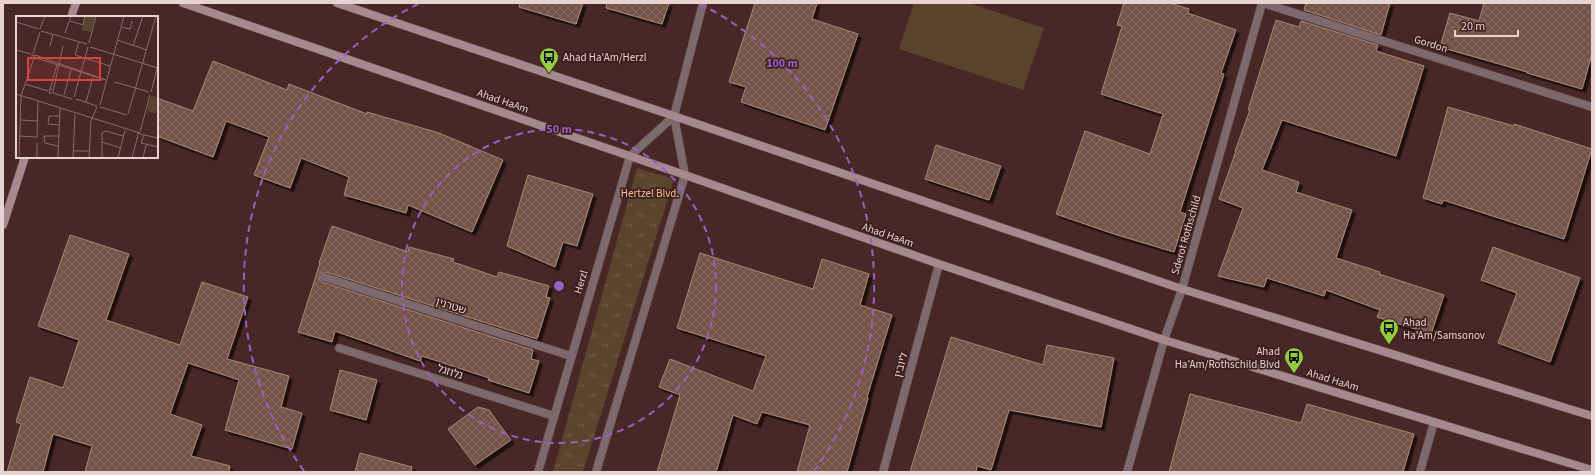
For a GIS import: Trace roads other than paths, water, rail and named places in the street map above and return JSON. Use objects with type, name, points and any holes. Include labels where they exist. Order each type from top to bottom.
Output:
[{"type":"street","points":[[71,16],[76,3]]},
{"type":"street","name":"Ahad HaAm","points":[[183,3],[630,156],[939,264],[1164,340],[1592,470]]},
{"type":"street","points":[[337,3],[1182,289],[1592,416]]},
{"type":"street","points":[[596,472],[685,175],[674,116],[703,3]]},
{"type":"street","name":"Gordon","points":[[1263,3],[1592,107]]},
{"type":"street","name":"Sderot Rothschild","points":[[1127,472],[1164,340],[1182,289],[1263,3]]},
{"type":"street","points":[[630,156],[674,116]]},
{"type":"street","name":"Herzl","points":[[538,472],[630,156]]},
{"type":"street","points":[[3,224],[25,158]]},
{"type":"street","name":"ליובין","points":[[883,472],[939,264]]},
{"type":"street","name":"שטרנין","points":[[324,277],[571,356]]},
{"type":"street","name":"גלוזגל","points":[[339,348],[554,416]]},
{"type":"street","points":[[1420,472],[1434,422]]},
{"type":"place","name":"Ahad Ha'Am/Herzl","points":[[549,74]]},
{"type":"place","name":"Ahad Ha'Am/Samsonov","points":[[1389,345]]},
{"type":"place","name":"Ahad Ha'Am/Rothschild Blvd","points":[[1294,374]]},
{"type":"park label","name":"Hertzel Blvd.","points":[[650,193]]}]
